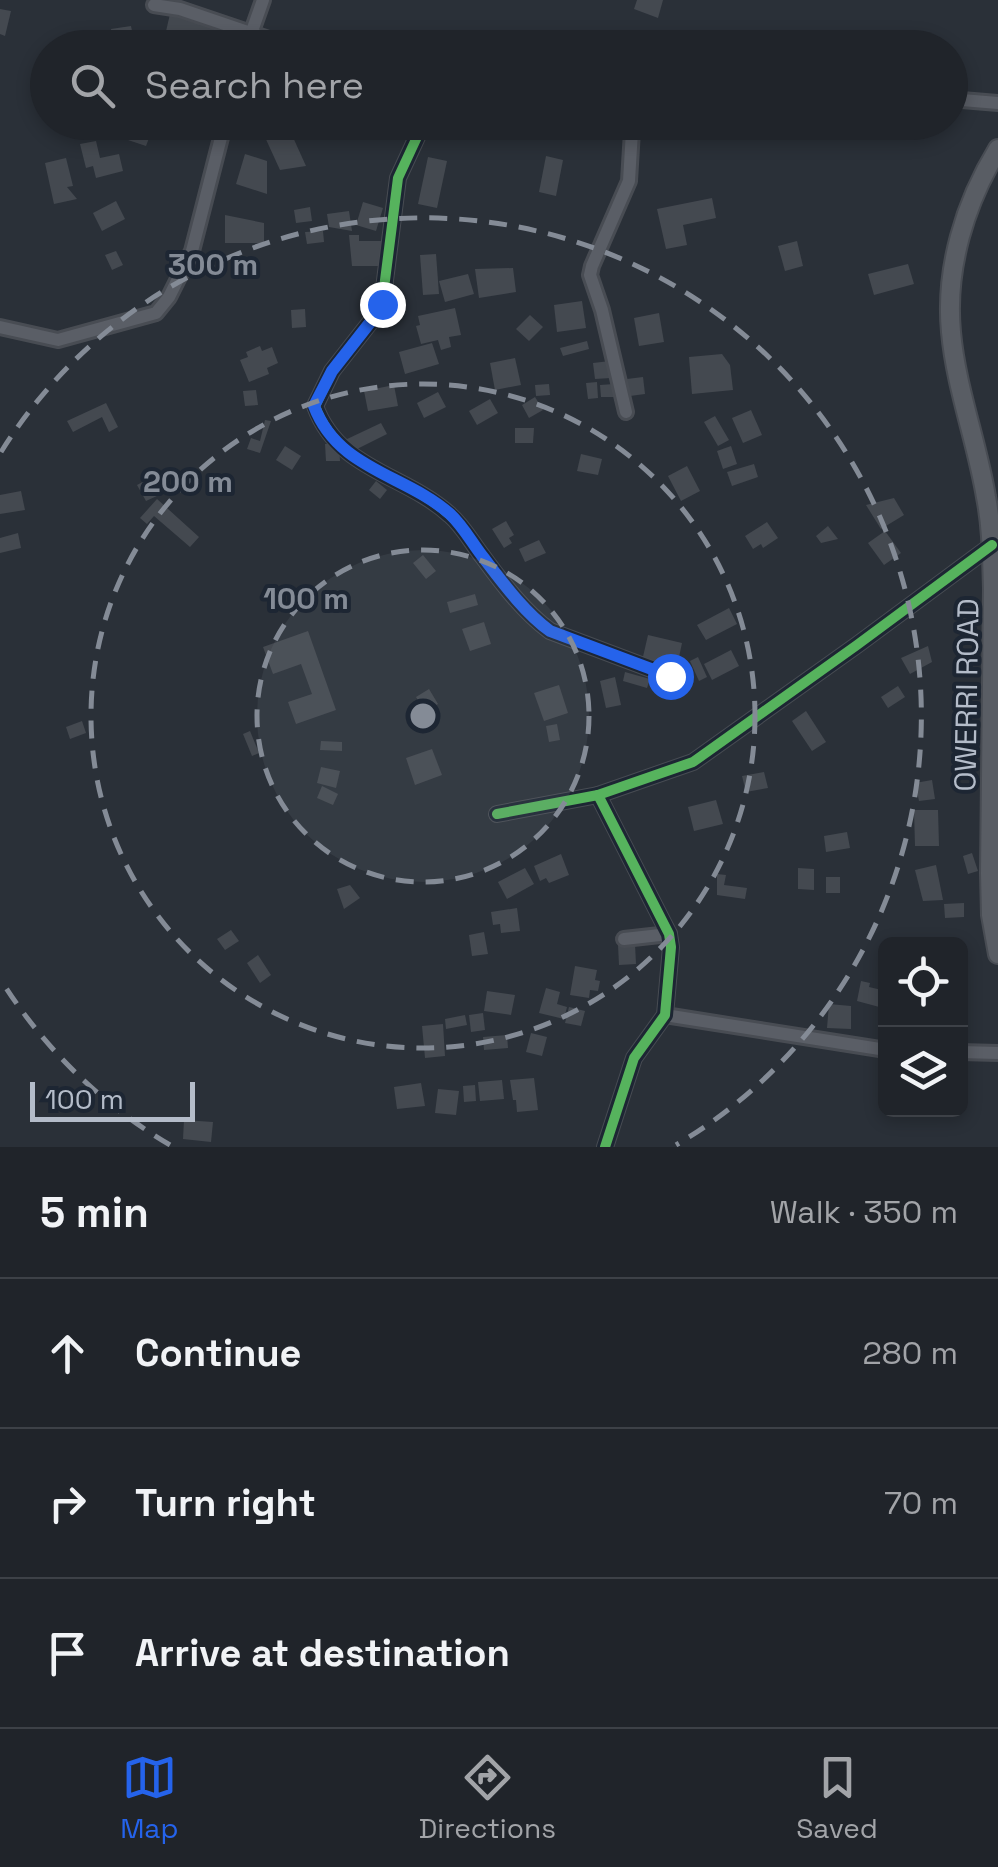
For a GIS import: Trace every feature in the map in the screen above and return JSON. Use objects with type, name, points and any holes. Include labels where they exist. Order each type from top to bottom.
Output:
[{"type":"main road","name":"OWERRI ROAD","points":[[998,149],[964,221],[950,294],[951,333],[987,498],[992,545],[990,873],[991,915],[998,954]]},
{"type":"street","points":[[250,30],[264,0]]},
{"type":"street","points":[[154,4],[247,30]]},
{"type":"street","points":[[968,100],[998,103]]},
{"type":"street","points":[[0,327],[58,340],[156,313],[169,297],[192,251],[220,140]]},
{"type":"street","points":[[416,140],[398,178],[382,304],[332,371],[314,406],[320,422],[351,457],[440,506],[454,518],[504,583],[550,631],[670,676]]},
{"type":"street","points":[[626,412],[590,274],[629,182],[632,140]]},
{"type":"street","points":[[496,814],[598,795],[692,762],[992,545]]},
{"type":"street","points":[[598,795],[668,934],[670,947],[665,1015],[634,1058],[605,1147]]},
{"type":"street","points":[[624,939],[668,934]]},
{"type":"street","points":[[665,1015],[878,1049]]},
{"type":"street","points":[[968,1052],[998,1053]]},
{"type":"building","points":[[637,0],[663,0],[658,18],[634,9]]},
{"type":"building","points":[[0,9],[11,11],[5,36],[0,34]]},
{"type":"building","points":[[170,14],[216,24],[215,30],[166,30]]},
{"type":"building","points":[[266,140],[294,140],[306,166],[280,170]]},
{"type":"building","points":[[96,141],[100,158],[119,154],[123,171],[96,178],[93,166],[86,168],[80,144]]},
{"type":"building","points":[[245,154],[267,161],[267,194],[236,184]]},
{"type":"building","points":[[546,156],[563,160],[556,196],[539,192]]},
{"type":"building","points":[[428,157],[447,161],[437,208],[418,204]]},
{"type":"building","points":[[66,158],[73,186],[67,187],[77,199],[54,204],[45,163]]},
{"type":"building","points":[[712,198],[716,218],[683,225],[687,245],[666,249],[657,209]]},
{"type":"building","points":[[116,201],[125,219],[102,231],[93,213]]},
{"type":"building","points":[[363,202],[383,208],[376,231],[356,225]]},
{"type":"building","points":[[310,207],[312,221],[296,223],[294,210]]},
{"type":"building","points":[[349,211],[352,231],[329,227],[327,214]]},
{"type":"building","points":[[225,215],[264,223],[264,243],[225,243]]},
{"type":"building","points":[[323,231],[324,242],[307,244],[305,232]]},
{"type":"building","points":[[349,235],[359,235],[359,241],[381,241],[382,266],[352,266]]},
{"type":"building","points":[[797,241],[803,266],[785,271],[778,246]]},
{"type":"building","points":[[116,251],[123,265],[112,270],[105,255]]},
{"type":"building","points":[[436,254],[439,294],[423,295],[420,255]]},
{"type":"building","points":[[908,264],[914,284],[874,295],[868,274]]},
{"type":"building","points":[[513,268],[516,292],[479,298],[475,269]]},
{"type":"building","points":[[468,274],[474,294],[445,302],[439,281]]},
{"type":"building","points":[[582,301],[586,328],[557,332],[554,305]]},
{"type":"building","points":[[455,308],[461,335],[449,337],[451,347],[441,350],[438,340],[421,344],[416,326],[420,325],[418,316]]},
{"type":"building","points":[[305,309],[306,327],[292,328],[291,310]]},
{"type":"building","points":[[659,313],[664,342],[639,346],[634,318]]},
{"type":"building","points":[[530,315],[543,327],[529,341],[516,329]]},
{"type":"building","points":[[587,341],[589,349],[563,356],[560,348]]},
{"type":"building","points":[[432,343],[439,364],[405,374],[399,352]]},
{"type":"building","points":[[260,346],[262,351],[272,347],[278,363],[267,368],[269,374],[249,382],[240,360],[248,357],[246,352]]},
{"type":"building","points":[[722,354],[730,365],[733,390],[692,394],[689,357]]},
{"type":"building","points":[[515,358],[521,385],[495,390],[490,363]]},
{"type":"building","points":[[610,361],[611,378],[595,379],[593,363]]},
{"type":"building","points":[[643,377],[645,394],[630,396],[627,379]]},
{"type":"building","points":[[597,382],[598,398],[588,399],[586,383]]},
{"type":"building","points":[[549,384],[550,395],[536,396],[535,385]]},
{"type":"building","points":[[614,384],[615,397],[601,397],[600,385]]},
{"type":"building","points":[[394,385],[398,406],[368,411],[364,391]]},
{"type":"building","points":[[256,390],[258,405],[245,406],[243,391]]},
{"type":"building","points":[[438,392],[446,407],[424,418],[417,403]]},
{"type":"building","points":[[535,397],[543,410],[529,418],[522,405]]},
{"type":"building","points":[[490,399],[498,413],[477,425],[469,411]]},
{"type":"building","points":[[106,403],[118,427],[109,432],[102,417],[73,432],[67,421]]},
{"type":"building","points":[[751,410],[762,435],[743,443],[732,418]]},
{"type":"building","points":[[715,416],[729,440],[718,446],[704,422]]},
{"type":"building","points":[[265,420],[271,421],[260,453],[247,449],[251,438],[260,441]]},
{"type":"building","points":[[381,423],[387,434],[351,452],[345,440]]},
{"type":"building","points":[[515,428],[534,428],[533,443],[515,443]]},
{"type":"building","points":[[325,444],[339,444],[340,461],[326,461]]},
{"type":"building","points":[[285,446],[301,456],[292,470],[276,460]]},
{"type":"building","points":[[731,446],[737,464],[723,469],[717,451]]},
{"type":"building","points":[[581,454],[602,459],[598,475],[577,471]]},
{"type":"building","points":[[754,464],[758,477],[732,486],[727,472]]},
{"type":"building","points":[[687,466],[700,491],[681,501],[668,476]]},
{"type":"building","points":[[150,478],[159,495],[146,501],[137,485]]},
{"type":"building","points":[[376,481],[387,490],[380,499],[369,490]]},
{"type":"building","points":[[21,491],[25,510],[0,514],[0,495]]},
{"type":"building","points":[[894,498],[904,515],[881,529],[866,505]]},
{"type":"building","points":[[157,499],[199,537],[190,547],[154,516],[147,524],[140,518]]},
{"type":"building","points":[[506,521],[514,535],[509,538],[512,543],[504,548],[492,529]]},
{"type":"building","points":[[767,522],[778,538],[763,548],[761,544],[753,549],[745,536]]},
{"type":"building","points":[[828,526],[838,539],[821,543],[816,536]]},
{"type":"building","points":[[885,531],[901,553],[884,565],[868,543]]},
{"type":"building","points":[[18,533],[21,548],[0,553],[0,538]]},
{"type":"building","points":[[539,540],[546,553],[525,562],[519,549]]},
{"type":"building","points":[[423,555],[436,571],[426,579],[413,563]]},
{"type":"building","points":[[475,594],[478,605],[450,613],[447,602]]},
{"type":"building","points":[[729,608],[737,624],[706,640],[697,625]]},
{"type":"building","points":[[484,622],[491,644],[470,651],[462,629]]},
{"type":"building","points":[[308,631],[336,710],[296,724],[288,702],[312,694],[301,664],[273,674],[263,647]]},
{"type":"building","points":[[648,635],[682,643],[678,662],[668,659],[667,666],[642,661]]},
{"type":"building","points":[[928,646],[932,662],[910,674],[901,658]]},
{"type":"building","points":[[731,650],[739,666],[712,680],[704,664]]},
{"type":"building","points":[[698,657],[707,677],[699,681],[690,661]]},
{"type":"building","points":[[625,672],[650,679],[647,688],[623,681]]},
{"type":"building","points":[[615,677],[621,705],[606,708],[600,681]]},
{"type":"building","points":[[559,685],[568,713],[544,721],[534,693]]},
{"type":"building","points":[[898,686],[905,697],[888,708],[881,697]]},
{"type":"building","points":[[429,689],[438,704],[425,712],[416,697]]},
{"type":"building","points":[[806,711],[826,742],[812,751],[792,721]]},
{"type":"building","points":[[82,721],[86,733],[70,739],[66,727]]},
{"type":"building","points":[[557,724],[560,740],[549,742],[546,726]]},
{"type":"building","points":[[250,731],[259,753],[252,756],[243,734]]},
{"type":"building","points":[[321,741],[342,742],[342,751],[320,750]]},
{"type":"building","points":[[432,749],[442,775],[415,785],[406,758]]},
{"type":"building","points":[[321,767],[340,771],[336,788],[317,783]]},
{"type":"building","points":[[764,772],[768,788],[746,792],[742,776]]},
{"type":"building","points":[[932,780],[935,799],[919,801],[915,783]]},
{"type":"building","points":[[322,786],[338,794],[333,805],[317,798]]},
{"type":"building","points":[[716,800],[723,824],[694,831],[688,807]]},
{"type":"building","points":[[914,810],[938,810],[939,846],[915,846]]},
{"type":"building","points":[[847,832],[850,848],[826,852],[824,836]]},
{"type":"building","points":[[972,853],[978,871],[968,874],[963,856]]},
{"type":"building","points":[[561,854],[569,875],[549,883],[546,878],[540,881],[534,866]]},
{"type":"building","points":[[936,865],[943,900],[923,901],[915,870]]},
{"type":"building","points":[[525,868],[534,884],[507,899],[498,882]]},
{"type":"building","points":[[798,868],[814,869],[814,890],[798,889]]},
{"type":"building","points":[[717,874],[726,875],[724,885],[747,888],[745,899],[717,895]]},
{"type":"building","points":[[826,877],[840,877],[840,893],[826,893]]},
{"type":"building","points":[[350,885],[360,898],[344,909],[337,889]]},
{"type":"building","points":[[964,903],[964,917],[945,918],[944,904]]},
{"type":"building","points":[[517,908],[520,931],[501,933],[500,924],[493,925],[491,912]]},
{"type":"building","points":[[231,930],[239,941],[225,950],[217,939]]},
{"type":"building","points":[[484,932],[488,954],[472,956],[469,935]]},
{"type":"building","points":[[635,944],[636,964],[619,965],[618,945]]},
{"type":"building","points":[[258,955],[271,975],[260,983],[247,963]]},
{"type":"building","points":[[575,966],[597,970],[598,991],[590,990],[589,998],[570,995]]},
{"type":"building","points":[[861,981],[878,989],[878,1007],[857,1001]]},
{"type":"building","points":[[546,988],[560,992],[557,1004],[567,1007],[564,1019],[539,1013]]},
{"type":"building","points":[[487,991],[515,995],[511,1015],[484,1011]]},
{"type":"building","points":[[829,1004],[851,1006],[851,1029],[827,1028]]},
{"type":"building","points":[[569,1007],[585,1011],[581,1026],[565,1023]]},
{"type":"building","points":[[483,1013],[485,1030],[471,1032],[469,1015]]},
{"type":"building","points":[[465,1015],[467,1025],[446,1029],[445,1019]]},
{"type":"building","points":[[443,1024],[445,1056],[425,1058],[422,1026]]},
{"type":"building","points":[[531,1033],[547,1037],[542,1056],[526,1052]]},
{"type":"building","points":[[507,1035],[508,1048],[484,1050],[483,1037]]},
{"type":"building","points":[[534,1078],[538,1110],[517,1112],[510,1080]]},
{"type":"building","points":[[502,1080],[504,1099],[480,1101],[478,1082]]},
{"type":"building","points":[[421,1083],[425,1106],[397,1109],[394,1087]]},
{"type":"building","points":[[475,1085],[476,1101],[464,1102],[463,1086]]},
{"type":"building","points":[[438,1089],[459,1091],[456,1115],[435,1113]]},
{"type":"building","points":[[184,1120],[213,1122],[211,1142],[183,1139]]},
{"type":"cycle path","points":[[416,140],[398,178],[382,304],[332,371],[315,406],[339,444],[356,458],[432,501],[455,519],[514,597],[550,631],[670,676]]},
{"type":"cycle path","points":[[497,814],[598,795],[693,762],[992,545]]},
{"type":"cycle path","points":[[598,795],[669,934],[671,947],[665,1015],[634,1058],[605,1147]]},
{"type":"route","points":[[382,304],[332,371],[314,406],[328,434],[351,457],[440,506],[454,518],[483,558],[550,631],[670,676]]}]
